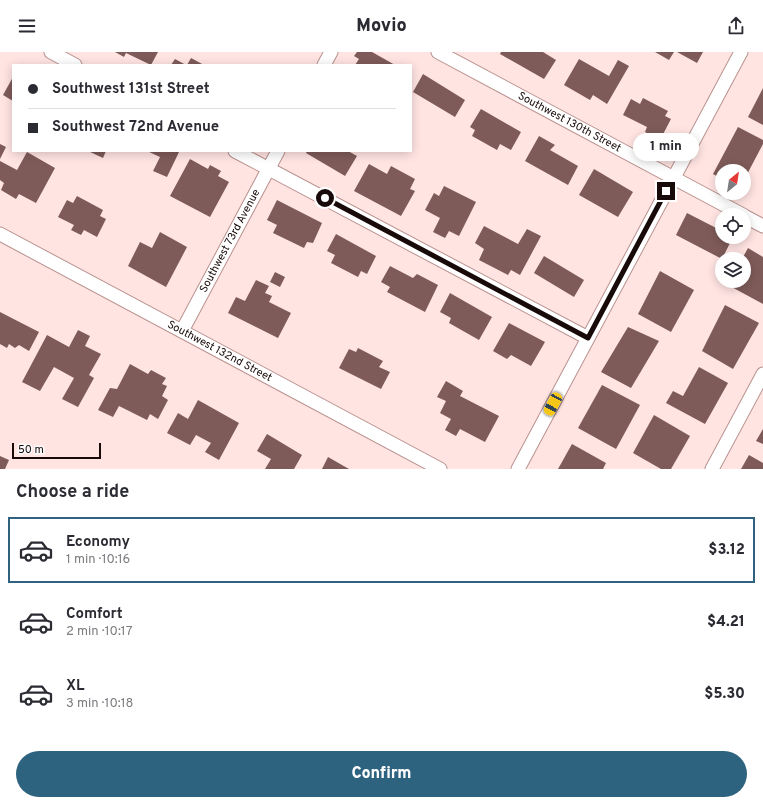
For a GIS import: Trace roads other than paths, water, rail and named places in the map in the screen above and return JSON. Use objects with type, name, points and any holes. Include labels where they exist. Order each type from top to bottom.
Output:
[{"type":"street","points":[[51,52],[73,64]]},
{"type":"street","points":[[325,64],[331,52]]},
{"type":"street","name":"Southwest 130th Street","points":[[438,52],[730,208]]},
{"type":"street","points":[[518,469],[741,52]]},
{"type":"street","points":[[237,152],[588,338]]},
{"type":"street","name":"Southwest 73rd Avenue","points":[[182,331],[278,152]]},
{"type":"street","name":"Southwest 130th Street","points":[[751,219],[763,226]]},
{"type":"street","name":"Southwest 132nd Street","points":[[0,234],[440,469]]},
{"type":"street","points":[[712,469],[763,374]]}]
